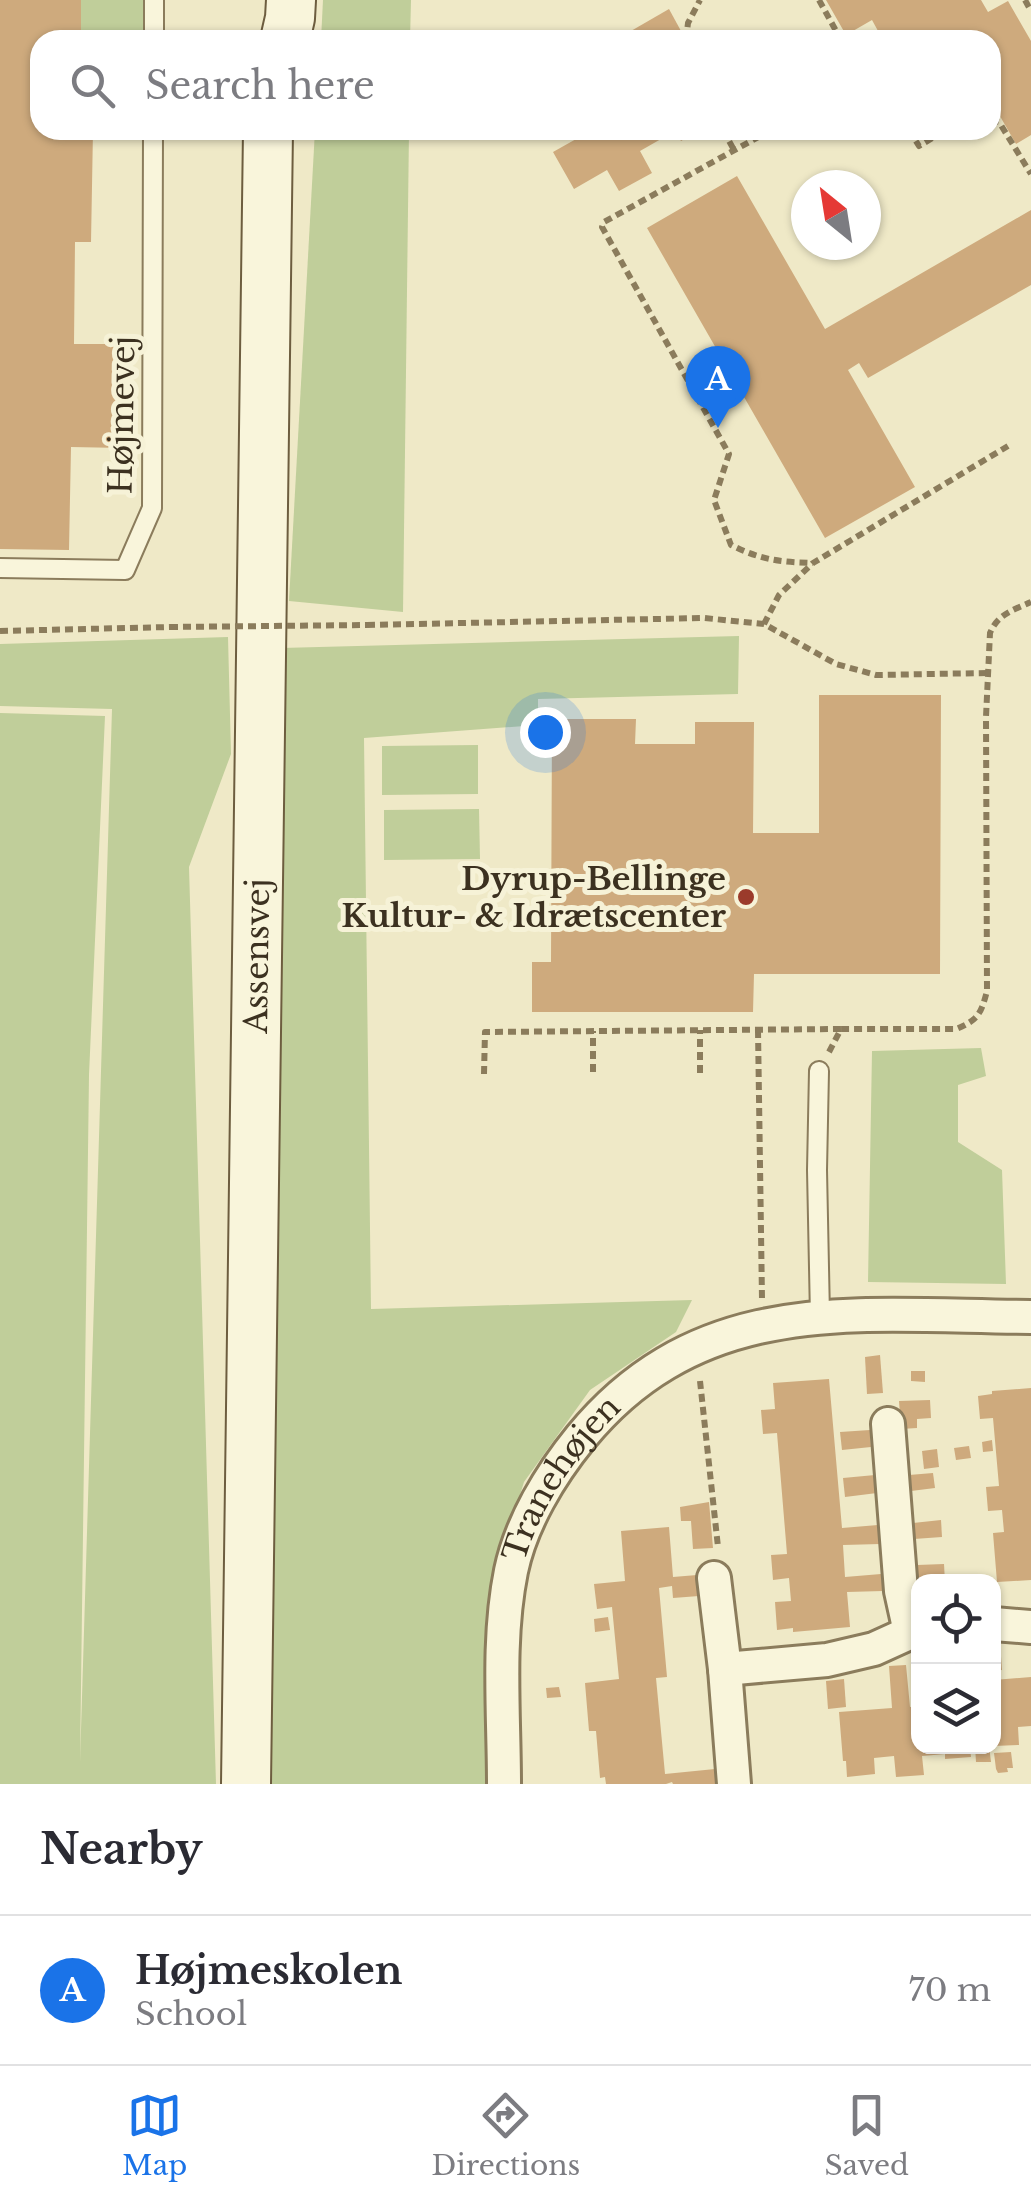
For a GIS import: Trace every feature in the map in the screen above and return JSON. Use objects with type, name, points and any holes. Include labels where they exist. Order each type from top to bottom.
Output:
[{"type":"main road","points":[[264,0],[266,30]]},
{"type":"main road","points":[[278,0],[280,30]]},
{"type":"main road","points":[[285,30],[291,0]]},
{"type":"main road","name":"Assensvej","points":[[246,1784],[268,140]]},
{"type":"street","name":"Tranehøjen","points":[[504,1784],[505,1606],[516,1553],[538,1502],[566,1456],[600,1414],[646,1374],[697,1346],[762,1325],[820,1316],[1031,1317]]},
{"type":"street","points":[[888,1424],[902,1591],[911,1620]]},
{"type":"street","points":[[714,1578],[734,1784]]},
{"type":"street","points":[[1001,1625],[1031,1627]]},
{"type":"street","points":[[725,1669],[827,1660],[874,1649],[911,1631]]},
{"type":"lane","points":[[154,0],[154,30]]},
{"type":"lane","name":"Højmevej","points":[[0,568],[125,570],[152,508],[153,140]]},
{"type":"lane","points":[[819,1071],[820,1316]]},
{"type":"path","points":[[687,30],[700,0]]},
{"type":"path","points":[[819,0],[836,30]]},
{"type":"path","points":[[1026,0],[1031,10]]},
{"type":"path","points":[[1001,125],[1031,174]]},
{"type":"path","points":[[728,140],[734,150]]},
{"type":"path","points":[[752,140],[602,226],[729,454],[714,500],[731,545],[773,561],[812,562]]},
{"type":"path","points":[[764,624],[779,595],[812,562],[1008,446]]},
{"type":"path","points":[[484,1074],[484,1032],[956,1030],[970,1024],[982,1010],[987,991],[990,632],[995,620],[1031,602]]},
{"type":"path","points":[[0,631],[704,618],[764,624],[836,664],[876,675],[987,672]]},
{"type":"path","points":[[819,1071],[841,1029]]},
{"type":"path","points":[[700,1030],[700,1072]]},
{"type":"path","points":[[758,1030],[762,1325]]},
{"type":"path","points":[[593,1031],[593,1072]]},
{"type":"path","points":[[697,1346],[719,1557],[714,1578]]},
{"type":"green space","points":[[81,0],[146,0],[146,30],[81,30]]},
{"type":"green space","points":[[323,0],[411,0],[410,30],[322,30]]},
{"type":"green space","points":[[314,140],[409,140],[403,612],[289,601]]},
{"type":"green space","points":[[739,636],[738,694],[538,699],[538,725],[364,738],[371,1309],[692,1300],[676,1332],[590,1390],[524,1482],[489,1594],[487,1784],[261,1784],[281,648]]},
{"type":"green space","points":[[228,637],[231,754],[189,867],[216,1784],[0,1784],[0,713],[105,716],[89,1075],[80,1763],[112,709],[0,706],[0,644]]},
{"type":"green space","points":[[478,745],[478,794],[382,795],[382,746]]},
{"type":"green space","points":[[479,809],[480,859],[384,860],[384,810]]},
{"type":"green space","points":[[981,1048],[986,1076],[958,1085],[958,1142],[1002,1170],[1006,1284],[868,1282],[872,1051]]},
{"type":"building","points":[[0,0],[81,0],[81,30],[30,30],[30,140],[93,140],[91,242],[75,242],[74,344],[125,344],[123,448],[71,447],[69,550],[0,549]]},
{"type":"building","points":[[826,0],[981,0],[988,12],[1008,1],[1031,41],[1031,135],[1016,144],[1001,118],[1001,30],[878,30],[872,20],[855,30],[843,30]]},
{"type":"building","points":[[669,9],[680,30],[633,30]]},
{"type":"building","points":[[574,140],[659,140],[640,151],[652,173],[619,191],[607,170],[574,189],[553,152]]},
{"type":"building","points":[[737,176],[825,329],[1031,210],[1031,285],[868,378],[859,363],[848,370],[915,487],[825,538],[647,228]]},
{"type":"building","name":"Dyrup-Bellinge Kultur- & Idrætscenter","points":[[819,695],[941,695],[940,974],[754,974],[753,1012],[532,1012],[532,962],[551,962],[552,719],[636,719],[635,744],[695,744],[695,722],[754,722],[753,833],[819,833]]},
{"type":"building","points":[[880,1355],[883,1393],[867,1394],[865,1357]]},
{"type":"building","points":[[911,1371],[925,1371],[925,1382],[911,1381]]},
{"type":"building","points":[[829,1379],[842,1528],[878,1525],[880,1544],[843,1545],[845,1577],[881,1574],[883,1591],[847,1592],[850,1627],[777,1630],[775,1602],[791,1601],[789,1578],[773,1580],[771,1555],[787,1554],[777,1433],[763,1434],[761,1410],[775,1409],[773,1383]]},
{"type":"building","points":[[1031,1388],[1031,1580],[1001,1582],[1001,1574],[996,1574],[993,1533],[1004,1532],[1002,1510],[988,1511],[986,1487],[999,1486],[993,1418],[980,1419],[978,1396]]},
{"type":"building","points":[[930,1400],[931,1418],[917,1419],[917,1428],[901,1429],[899,1401]]},
{"type":"building","points":[[870,1430],[871,1447],[842,1450],[840,1432]]},
{"type":"building","points":[[992,1440],[993,1451],[983,1452],[982,1442]]},
{"type":"building","points":[[969,1446],[971,1458],[956,1460],[954,1448]]},
{"type":"building","points":[[937,1449],[939,1467],[924,1469],[922,1451]]},
{"type":"building","points":[[933,1473],[935,1488],[911,1491],[909,1475]]},
{"type":"building","points":[[875,1475],[877,1493],[845,1497],[843,1478]]},
{"type":"building","points":[[709,1502],[713,1548],[693,1549],[691,1521],[681,1521],[680,1507]]},
{"type":"building","points":[[941,1520],[942,1537],[914,1539],[913,1523]]},
{"type":"building","points":[[669,1527],[673,1577],[697,1575],[699,1596],[673,1598],[672,1586],[659,1588],[667,1677],[656,1678],[665,1774],[715,1769],[716,1784],[606,1784],[605,1777],[600,1778],[596,1731],[589,1731],[585,1683],[619,1679],[612,1607],[597,1609],[594,1584],[625,1581],[621,1531]]},
{"type":"building","points":[[944,1564],[945,1574],[918,1574],[917,1565]]},
{"type":"building","points":[[608,1617],[610,1630],[595,1632],[594,1619]]},
{"type":"building","points":[[906,1665],[911,1754],[945,1754],[922,1756],[924,1775],[896,1777],[894,1756],[874,1758],[875,1774],[847,1777],[839,1712],[892,1708],[889,1666]]},
{"type":"building","points":[[1031,1677],[1031,1726],[1018,1727],[1019,1745],[1001,1746],[1001,1679]]},
{"type":"building","points":[[844,1679],[846,1707],[828,1709],[826,1681]]},
{"type":"building","points":[[559,1687],[561,1697],[547,1698],[546,1688]]},
{"type":"building","points":[[1011,1752],[1013,1768],[1007,1768],[1008,1772],[998,1773],[996,1769],[994,1754]]},
{"type":"building","points":[[945,1754],[971,1754],[971,1757],[945,1759]]},
{"type":"building","points":[[976,1754],[990,1754],[991,1762],[976,1762]]},
{"type":"place","name":"Højmeskolen","points":[[718,428]]},
{"type":"place","name":"Dyrup-Bellinge Kultur- & Idrætscenter","points":[[746,897]]}]
